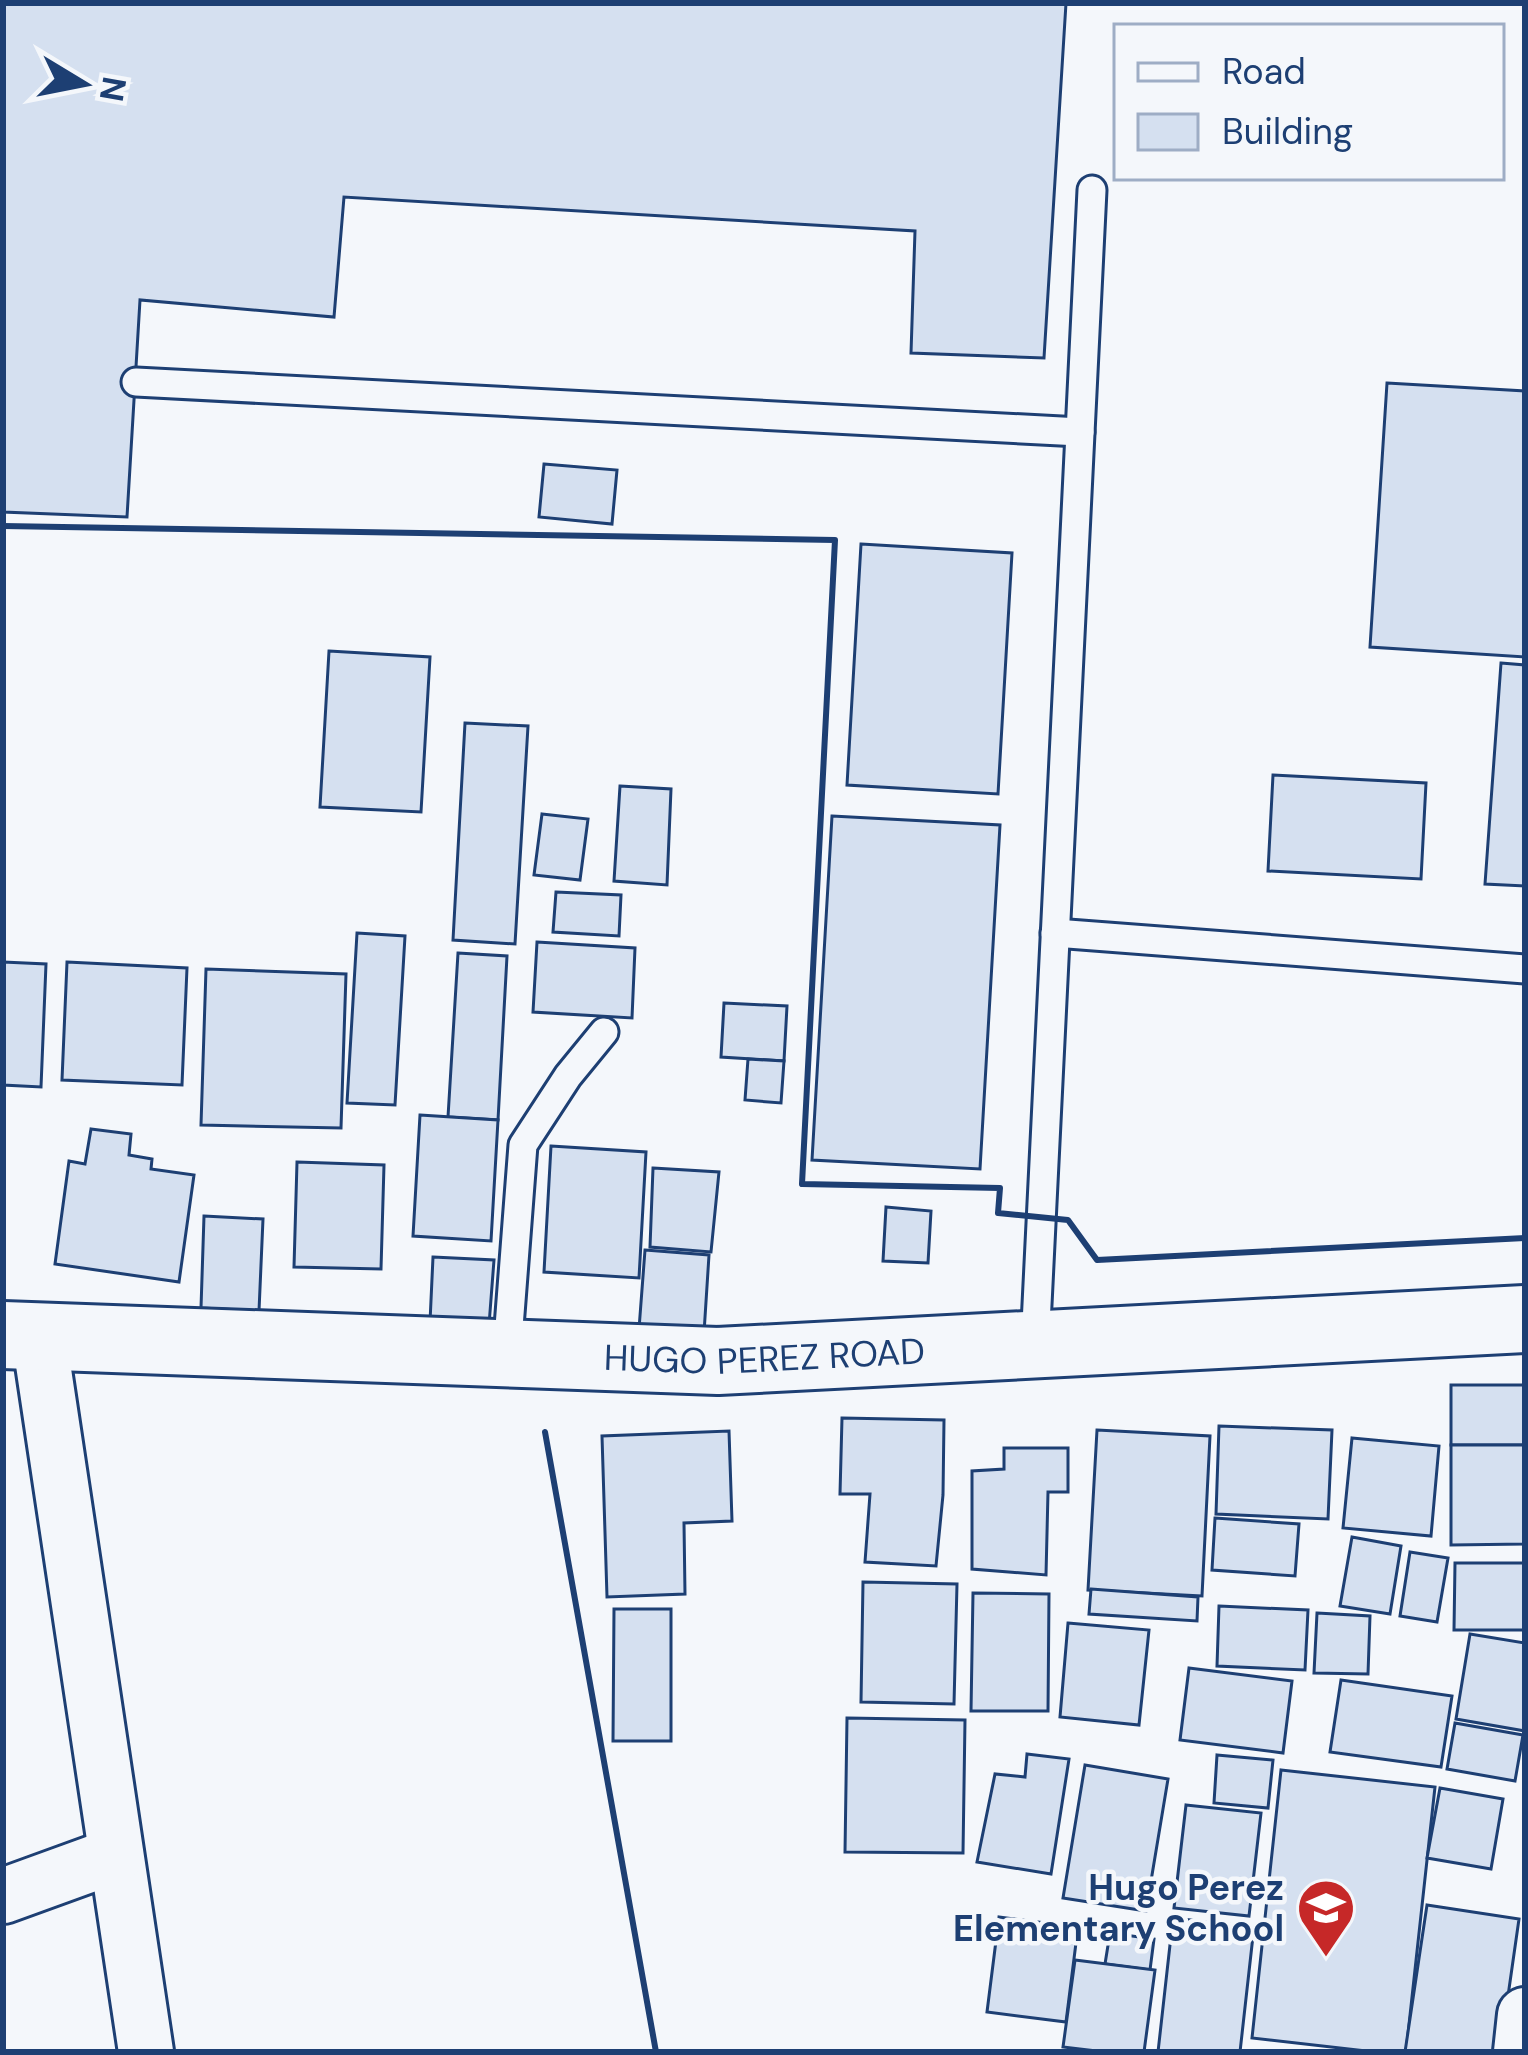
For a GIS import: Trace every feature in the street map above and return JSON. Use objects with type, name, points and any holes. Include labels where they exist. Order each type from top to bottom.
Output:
[{"type":"street","name":"HUGO PEREZ ROAD","points":[[21,1336],[718,1361],[1525,1319]]},
{"type":"street","points":[[21,1336],[116,1855],[146,2052]]},
{"type":"street","points":[[3,1896],[116,1855]]},
{"type":"street","points":[[1521,2052],[1525,2015]]},
{"type":"lane","points":[[1035,1345],[1092,190]]},
{"type":"lane","points":[[136,382],[1080,432]]},
{"type":"lane","points":[[1055,933],[1525,969]]},
{"type":"lane","points":[[507,1353],[523,1145],[568,1076],[604,1032]]},
{"type":"building","points":[[3,3],[1066,3],[1044,358],[911,353],[915,231],[344,197],[334,317],[140,300],[127,517],[3,512]]},
{"type":"building","points":[[1387,383],[1525,391],[1525,657],[1370,647]]},
{"type":"building","points":[[544,464],[617,470],[612,524],[539,517]]},
{"type":"building","points":[[861,544],[1012,553],[998,794],[847,785]]},
{"type":"building","points":[[329,651],[430,657],[421,812],[320,807]]},
{"type":"building","points":[[1501,663],[1525,665],[1525,886],[1485,884]]},
{"type":"building","points":[[465,723],[528,726],[515,944],[453,940]]},
{"type":"building","points":[[1273,775],[1426,783],[1421,879],[1268,871]]},
{"type":"building","points":[[620,786],[671,789],[667,885],[614,881]]},
{"type":"building","points":[[542,814],[588,819],[580,880],[534,875]]},
{"type":"building","points":[[832,816],[1000,825],[980,1169],[812,1160]]},
{"type":"building","points":[[556,892],[621,895],[619,936],[553,932]]},
{"type":"building","points":[[357,933],[405,936],[395,1105],[347,1103]]},
{"type":"building","points":[[537,942],[635,948],[632,1018],[533,1012]]},
{"type":"building","points":[[458,953],[507,956],[498,1120],[448,1117]]},
{"type":"building","points":[[3,962],[46,964],[41,1087],[3,1085]]},
{"type":"building","points":[[67,962],[187,968],[182,1085],[62,1080]]},
{"type":"building","points":[[206,969],[346,974],[341,1128],[201,1125]]},
{"type":"building","points":[[724,1003],[787,1006],[784,1061],[721,1057]]},
{"type":"building","points":[[748,1059],[784,1061],[781,1103],[745,1100]]},
{"type":"building","points":[[420,1115],[498,1120],[491,1241],[413,1236]]},
{"type":"building","points":[[91,1129],[131,1134],[129,1155],[152,1159],[151,1169],[194,1175],[179,1282],[55,1264],[69,1161],[85,1164]]},
{"type":"building","points":[[551,1146],[646,1152],[639,1278],[544,1272]]},
{"type":"building","points":[[297,1162],[384,1165],[381,1269],[294,1267]]},
{"type":"building","points":[[653,1168],[719,1172],[711,1252],[650,1247]]},
{"type":"building","points":[[886,1207],[931,1211],[928,1263],[883,1261]]},
{"type":"building","points":[[204,1216],[263,1219],[259,1311],[201,1308]]},
{"type":"building","points":[[645,1250],[709,1255],[704,1333],[639,1329]]},
{"type":"building","points":[[433,1257],[494,1260],[489,1325],[430,1322]]},
{"type":"building","points":[[1451,1385],[1525,1385],[1525,1445],[1451,1445]]},
{"type":"building","points":[[842,1418],[944,1420],[936,1566],[865,1562],[870,1494],[840,1494]]},
{"type":"building","points":[[1219,1426],[1332,1430],[1328,1519],[1216,1514]]},
{"type":"building","points":[[1097,1430],[1210,1436],[1202,1596],[1088,1590]]},
{"type":"building","points":[[729,1431],[732,1521],[684,1523],[685,1594],[607,1597],[602,1436]]},
{"type":"building","points":[[1352,1438],[1439,1446],[1431,1536],[1343,1528]]},
{"type":"building","points":[[1451,1445],[1525,1445],[1525,1544],[1451,1545]]},
{"type":"building","points":[[1004,1448],[1068,1448],[1068,1492],[1048,1492],[1046,1575],[972,1569],[972,1471],[1004,1469]]},
{"type":"building","points":[[1215,1518],[1299,1524],[1295,1576],[1212,1570]]},
{"type":"building","points":[[1352,1537],[1401,1546],[1390,1614],[1340,1606]]},
{"type":"building","points":[[1410,1552],[1448,1558],[1437,1622],[1400,1616]]},
{"type":"building","points":[[1455,1563],[1525,1563],[1525,1630],[1454,1630]]},
{"type":"building","points":[[863,1582],[957,1584],[954,1704],[861,1702]]},
{"type":"building","points":[[1091,1589],[1198,1597],[1197,1621],[1089,1614]]},
{"type":"building","points":[[973,1593],[1049,1594],[1048,1711],[971,1711]]},
{"type":"building","points":[[1219,1606],[1308,1610],[1305,1670],[1217,1666]]},
{"type":"building","points":[[614,1609],[671,1609],[671,1741],[613,1741]]},
{"type":"building","points":[[1317,1613],[1370,1616],[1368,1674],[1314,1673]]},
{"type":"building","points":[[1068,1623],[1149,1630],[1139,1725],[1060,1717]]},
{"type":"building","points":[[1470,1634],[1525,1643],[1525,1731],[1456,1719]]},
{"type":"building","points":[[1189,1668],[1292,1681],[1283,1753],[1180,1740]]},
{"type":"building","points":[[1341,1680],[1452,1696],[1441,1767],[1330,1752]]},
{"type":"building","points":[[847,1718],[965,1720],[963,1853],[845,1852]]},
{"type":"building","points":[[1455,1723],[1523,1735],[1515,1781],[1447,1769]]},
{"type":"building","points":[[1027,1754],[1069,1759],[1051,1874],[977,1862],[995,1774],[1025,1777]]},
{"type":"building","points":[[1217,1755],[1273,1760],[1268,1808],[1214,1803]]},
{"type":"building","points":[[1085,1765],[1168,1779],[1146,1911],[1063,1898]]},
{"type":"building","points":[[1281,1770],[1435,1787],[1406,2052],[1252,2038]]},
{"type":"building","points":[[1440,1788],[1503,1799],[1491,1869],[1427,1858]]},
{"type":"building","points":[[1186,1805],[1261,1813],[1249,1916],[1174,1908]]},
{"type":"building","points":[[1427,1905],[1519,1919],[1500,2052],[1405,2052]]},
{"type":"building","points":[[999,1917],[1078,1927],[1066,2022],[987,2012]]},
{"type":"building","points":[[1173,1918],[1254,1927],[1240,2052],[1158,2052]]},
{"type":"building","points":[[1110,1933],[1154,1939],[1150,1970],[1105,1964]]},
{"type":"building","points":[[1075,1960],[1155,1970],[1144,2052],[1063,2047]]},
{"type":"wall","points":[[3,526],[835,540],[802,1184],[1000,1188],[998,1213],[1068,1220],[1097,1260],[1525,1238]]},
{"type":"wall","points":[[545,1432],[656,2052]]},
{"type":"place","name":"Hugo Perez Elementary School","points":[[1326,1959]]}]
